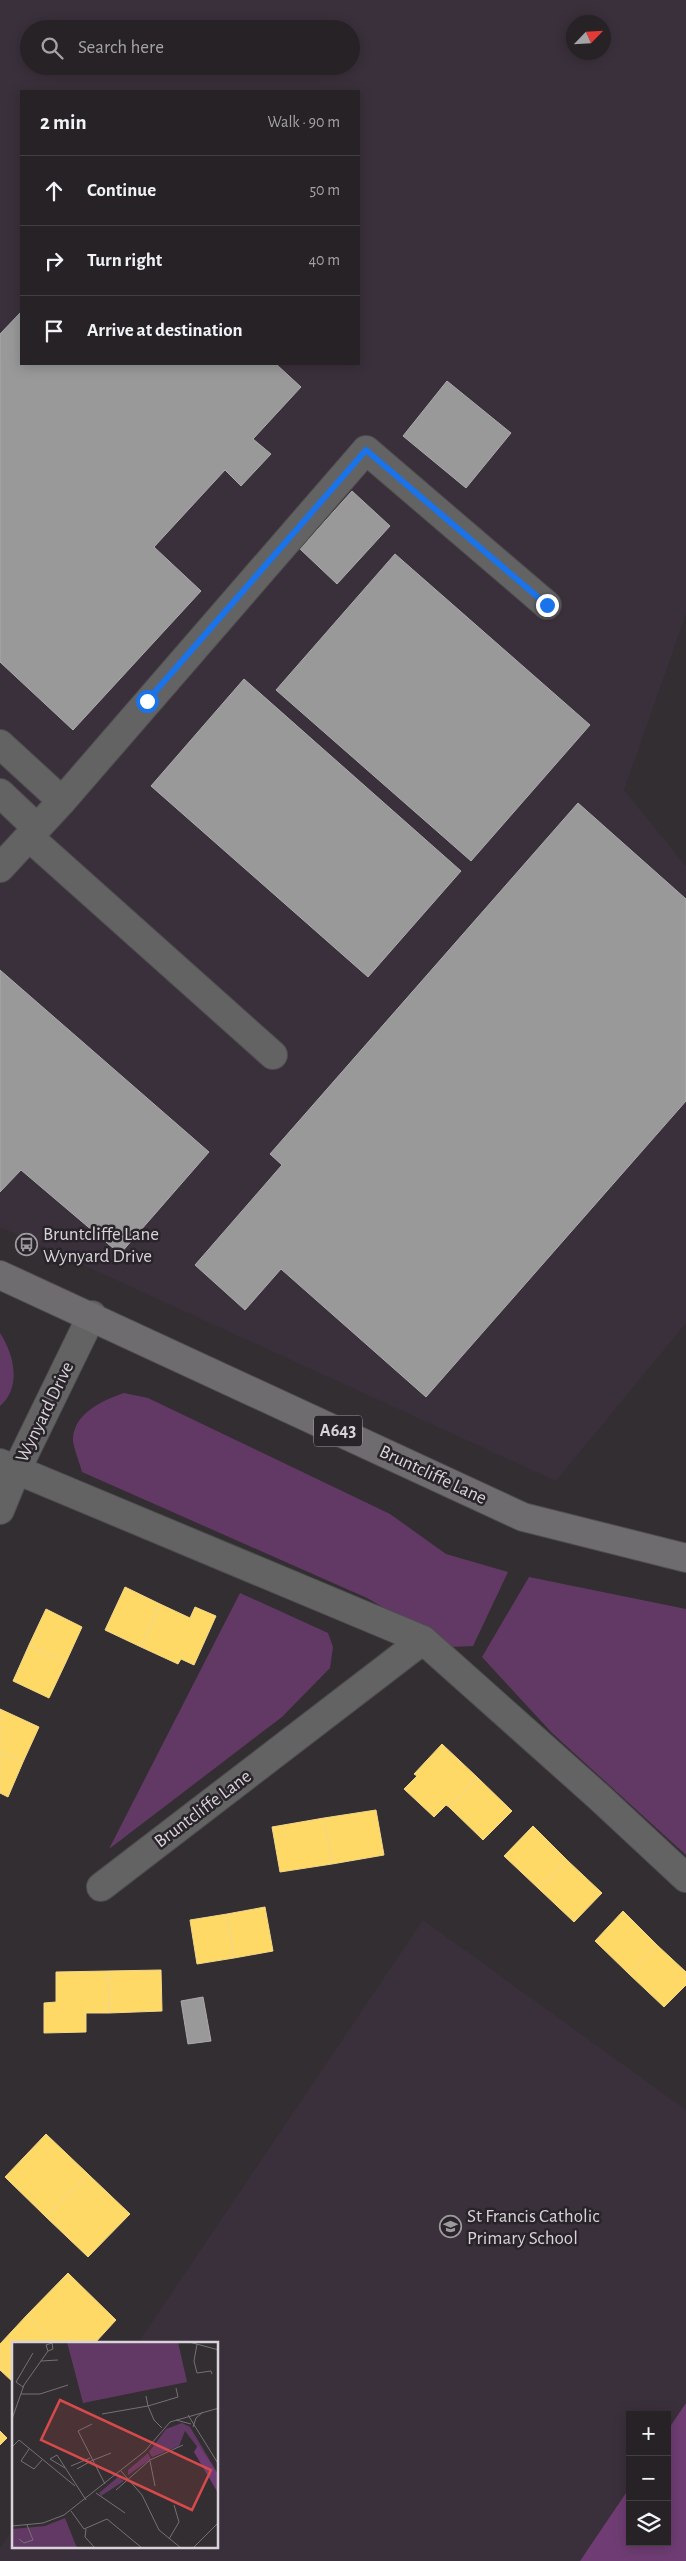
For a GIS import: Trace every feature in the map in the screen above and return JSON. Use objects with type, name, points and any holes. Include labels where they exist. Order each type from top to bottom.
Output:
[{"type":"main road","name":"Bruntcliffe Lane","points":[[0,1274],[92,1315],[523,1517],[686,1558]]},
{"type":"street","points":[[0,868],[62,801],[366,450],[547,605]]},
{"type":"street","points":[[0,744],[62,801]]},
{"type":"street","points":[[0,793],[33,833],[273,1055]]},
{"type":"street","name":"Wynyard Drive","points":[[0,1510],[8,1467],[92,1315]]},
{"type":"street","points":[[8,1467],[423,1640],[599,1797],[686,1878]]},
{"type":"street","name":"Bruntcliffe Lane","points":[[101,1887],[423,1640]]},
{"type":"shaded area","points":[[0,0],[686,0],[686,614],[624,790],[686,866],[686,1323],[556,1481],[0,1227]]},
{"type":"shaded area","points":[[0,1333],[9,1351],[14,1370],[11,1390],[0,1406]]},
{"type":"shaded area","points":[[124,1393],[148,1398],[390,1514],[446,1554],[508,1572],[473,1646],[451,1647],[367,1598],[82,1472],[73,1441],[75,1429],[79,1421],[100,1403]]},
{"type":"shaded area","points":[[529,1577],[686,1609],[686,1855],[552,1733],[482,1657]]},
{"type":"shaded area","points":[[240,1593],[328,1633],[333,1647],[330,1668],[282,1717],[109,1849]]},
{"type":"shaded area","name":"St Francis Catholic Primary School","points":[[423,1920],[686,2110],[686,2403],[671,2425],[671,2411],[626,2411],[626,2493],[580,2561],[0,2561],[0,2548],[12,2531],[12,2548],[219,2548],[219,2342],[139,2342]]},
{"type":"shaded area","points":[[686,2403],[686,2561],[580,2561],[626,2493],[626,2546],[671,2546],[671,2425]]},
{"type":"building: Homes","points":[[125,1587],[160,1604],[141,1647],[105,1630]]},
{"type":"building: Homes","points":[[160,1604],[190,1618],[195,1607],[216,1616],[194,1665],[181,1659],[178,1664],[141,1647]]},
{"type":"building: Homes","points":[[46,1609],[82,1627],[66,1662],[29,1645]]},
{"type":"building: Homes","points":[[29,1645],[66,1662],[49,1698],[13,1681]]},
{"type":"building: Homes","points":[[0,1709],[39,1727],[23,1762],[0,1752]]},
{"type":"building: Homes","points":[[442,1744],[477,1777],[449,1807],[446,1805],[434,1817],[404,1789],[417,1776],[414,1774]]},
{"type":"building: Homes","points":[[0,1752],[23,1762],[8,1797],[0,1793]]},
{"type":"building: Homes","points":[[477,1777],[512,1811],[483,1840],[449,1807]]},
{"type":"building: Homes","points":[[376,1810],[384,1855],[332,1864],[324,1818]]},
{"type":"building: Homes","points":[[324,1818],[332,1864],[280,1872],[272,1827]]},
{"type":"building: Homes","points":[[533,1826],[567,1860],[539,1889],[504,1856]]},
{"type":"building: Homes","points":[[567,1860],[602,1893],[574,1922],[539,1889]]},
{"type":"building: Homes","points":[[265,1907],[273,1951],[234,1958],[227,1914]]},
{"type":"building: Homes","points":[[623,1911],[657,1945],[629,1974],[595,1941]]},
{"type":"building: Homes","points":[[227,1914],[234,1958],[197,1964],[190,1920]]},
{"type":"building: Homes","points":[[657,1945],[686,1972],[686,1985],[664,2007],[629,1974]]},
{"type":"building: Homes","points":[[161,1970],[162,2011],[109,2013],[108,1971]]},
{"type":"building: Homes","points":[[108,1971],[109,2013],[86,2013],[86,2032],[44,2033],[44,2003],[56,2002],[56,1972]]},
{"type":"building: Homes","points":[[46,2134],[88,2174],[46,2217],[5,2177]]},
{"type":"building: Homes","points":[[88,2174],[130,2214],[88,2257],[46,2217]]},
{"type":"building: Homes","points":[[68,2273],[116,2320],[96,2342],[54,2342],[27,2315]]},
{"type":"building: Homes","points":[[27,2315],[54,2342],[12,2342],[12,2381],[0,2370],[0,2344]]},
{"type":"building: Homes","points":[[0,2431],[7,2438],[0,2445]]},
{"type":"building: Industry","points":[[20,313],[20,365],[277,365],[301,387],[253,439],[271,454],[241,486],[225,470],[154,547],[201,591],[73,730],[0,662],[0,334]]},
{"type":"building: Industry","points":[[447,381],[511,433],[466,488],[403,436]]},
{"type":"building: Industry","points":[[352,491],[390,526],[337,584],[300,549]]},
{"type":"building: Industry","points":[[395,554],[590,725],[471,861],[276,690]]},
{"type":"building: Industry","points":[[244,679],[461,871],[368,977],[151,786]]},
{"type":"building: Industry","points":[[578,803],[686,899],[686,1101],[426,1397],[281,1269],[245,1310],[195,1265],[282,1165],[270,1154]]},
{"type":"building: Industry","points":[[0,970],[209,1152],[120,1254],[21,1170],[0,1192]]},
{"type":"building: Industry","points":[[203,1997],[211,2041],[188,2044],[181,2001]]},
{"type":"place","name":"Bruntcliffe Lane Wynyard Drive","points":[[27,1245]]},
{"type":"place","name":"St Francis Catholic Primary School","points":[[451,2227]]},
{"type":"route","points":[[147,701],[366,450],[547,605]]}]
